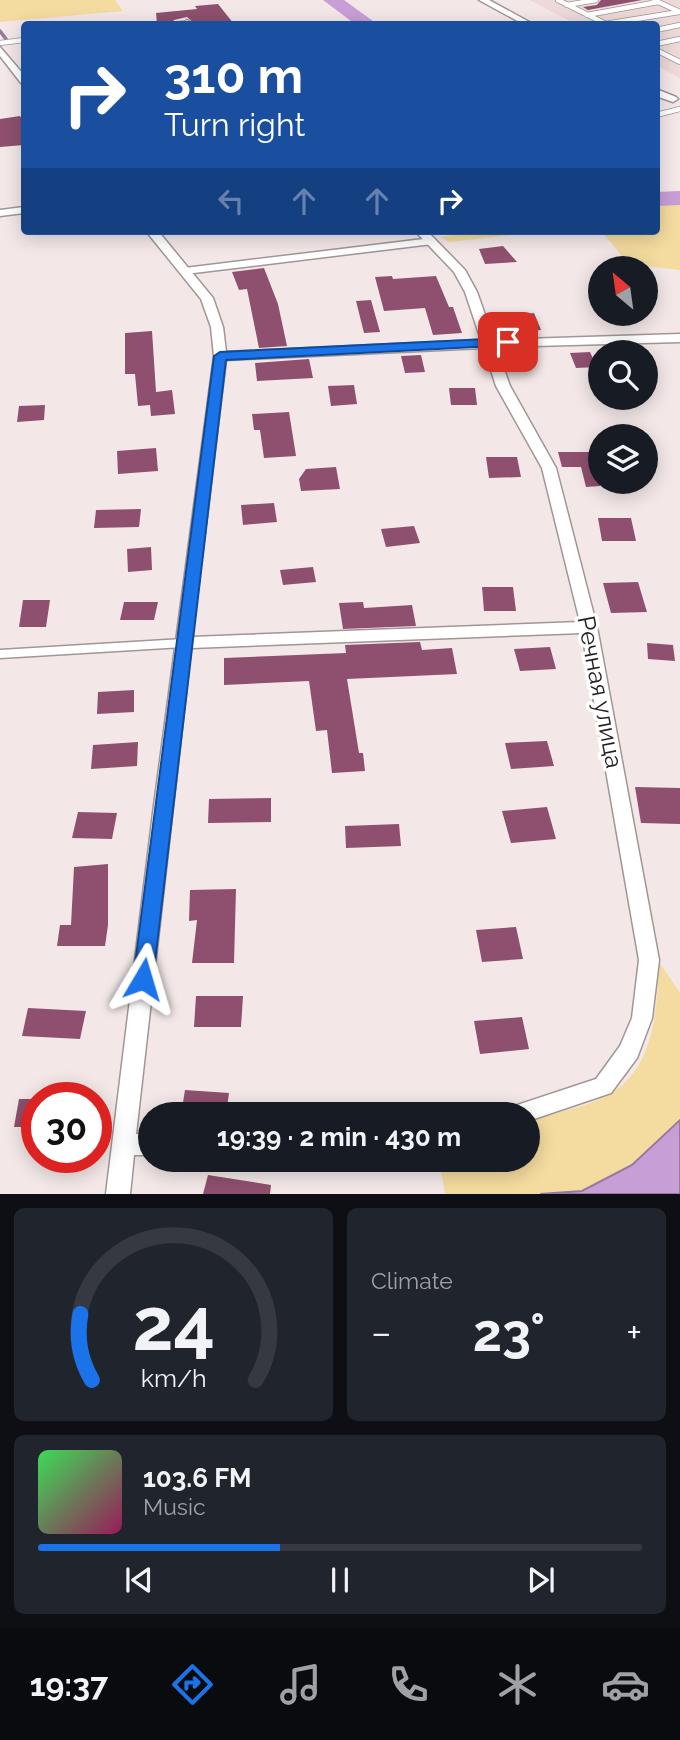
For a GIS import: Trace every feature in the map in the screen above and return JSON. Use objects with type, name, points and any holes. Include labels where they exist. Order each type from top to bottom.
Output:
[{"type":"street","points":[[483,0],[523,21]]},
{"type":"street","points":[[0,50],[21,77]]},
{"type":"street","points":[[660,94],[678,103]]},
{"type":"street","points":[[0,213],[21,210]]},
{"type":"street","points":[[118,1194],[220,356],[214,314],[207,298],[155,235]]},
{"type":"street","name":"Речная улица","points":[[427,236],[459,270],[471,292],[503,386],[549,468],[589,627],[649,960],[642,1018],[629,1051],[603,1086],[540,1107]]},
{"type":"street","points":[[220,356],[488,343],[680,338]]},
{"type":"street","points":[[183,643],[589,627]]},
{"type":"street","points":[[124,1144],[138,1144]]},
{"type":"lane","points":[[558,0],[600,21]]},
{"type":"lane","points":[[567,5],[597,0]]},
{"type":"lane","points":[[587,15],[656,1],[680,12]]},
{"type":"lane","points":[[624,21],[680,12]]},
{"type":"lane","points":[[660,29],[680,25]]},
{"type":"lane","points":[[0,43],[21,40]]},
{"type":"lane","points":[[660,43],[680,40]]},
{"type":"lane","points":[[660,52],[680,62]]},
{"type":"lane","points":[[669,57],[680,55]]},
{"type":"lane","points":[[660,113],[678,103]]},
{"type":"lane","points":[[185,271],[427,236]]},
{"type":"lane","points":[[0,654],[183,643]]},
{"type":"shaded area","points":[[0,0],[115,0],[123,11],[0,22]]},
{"type":"shaded area","points":[[529,0],[680,0],[680,78],[660,67],[660,21],[570,21]]},
{"type":"shaded area","points":[[680,191],[680,270],[658,267],[658,256],[622,256],[604,235],[660,235],[660,193]]},
{"type":"shaded area","points":[[455,235],[511,235],[449,242],[441,237]]},
{"type":"shaded area","points":[[659,962],[680,993],[680,1120],[632,1165],[582,1191],[445,1194],[441,1172],[540,1172],[540,1118],[588,1104],[622,1085],[635,1071],[644,1055],[657,999]]},
{"type":"shaded area","points":[[680,1120],[680,1194],[540,1194],[582,1191],[632,1165]]},
{"type":"building","points":[[601,0],[642,0],[588,10],[583,7],[597,5]]},
{"type":"building","points":[[218,4],[232,21],[192,21],[187,17],[173,21],[157,21],[156,13],[197,9],[195,6]]},
{"type":"building","points":[[20,116],[21,145],[0,147],[0,119]]},
{"type":"building","points":[[503,246],[517,262],[485,264],[479,249]]},
{"type":"building","points":[[264,268],[278,304],[287,346],[259,348],[247,289],[239,290],[232,272]]},
{"type":"building","points":[[392,276],[393,279],[436,276],[449,307],[453,307],[462,333],[433,335],[425,308],[384,311],[375,277]]},
{"type":"building","points":[[371,300],[380,332],[364,333],[356,301]]},
{"type":"building","points":[[534,313],[541,330],[523,331],[517,315]]},
{"type":"building","points":[[152,331],[156,392],[172,390],[175,414],[151,416],[150,405],[138,406],[135,374],[125,374],[125,333]]},
{"type":"building","points":[[588,352],[588,367],[576,368],[570,353]]},
{"type":"building","points":[[421,355],[425,372],[405,373],[401,356]]},
{"type":"building","points":[[309,359],[313,378],[257,381],[255,363]]},
{"type":"building","points":[[354,385],[357,404],[331,406],[328,386]]},
{"type":"building","points":[[449,388],[475,388],[477,405],[451,405]]},
{"type":"building","points":[[45,405],[44,420],[17,422],[19,406]]},
{"type":"building","points":[[289,412],[296,456],[264,458],[260,430],[254,430],[252,414]]},
{"type":"building","points":[[156,448],[158,471],[118,474],[117,451]]},
{"type":"building","points":[[558,452],[588,452],[588,487],[581,467],[562,467]]},
{"type":"building","points":[[486,457],[517,457],[521,477],[489,478]]},
{"type":"building","points":[[336,467],[340,489],[301,491],[299,479],[306,469]]},
{"type":"building","points":[[274,503],[277,522],[243,525],[241,505]]},
{"type":"building","points":[[141,509],[139,527],[94,528],[96,510]]},
{"type":"building","points":[[598,518],[631,518],[636,541],[602,541]]},
{"type":"building","points":[[414,526],[420,543],[386,547],[381,529]]},
{"type":"building","points":[[151,547],[152,570],[128,572],[127,549]]},
{"type":"building","points":[[313,567],[316,582],[283,585],[280,570]]},
{"type":"building","points":[[638,582],[647,612],[611,613],[603,583]]},
{"type":"building","points":[[482,587],[513,587],[516,611],[484,611]]},
{"type":"building","points":[[23,600],[50,600],[46,627],[19,627]]},
{"type":"building","points":[[124,602],[158,602],[154,620],[120,620]]},
{"type":"building","points":[[363,602],[364,608],[412,605],[416,626],[343,629],[339,603]]},
{"type":"building","points":[[420,642],[422,650],[452,648],[457,674],[347,679],[359,753],[363,753],[365,771],[332,773],[327,730],[316,731],[309,681],[224,685],[224,658],[346,653],[345,645]]},
{"type":"building","points":[[647,643],[673,645],[675,661],[648,659]]},
{"type":"building","points":[[550,647],[556,669],[520,671],[514,649]]},
{"type":"building","points":[[134,690],[134,712],[97,714],[98,692]]},
{"type":"building","points":[[547,741],[554,766],[511,769],[505,743]]},
{"type":"building","points":[[138,742],[137,766],[91,769],[93,745]]},
{"type":"building","points":[[635,787],[680,788],[680,824],[641,823]]},
{"type":"building","points":[[271,798],[271,822],[208,823],[209,799]]},
{"type":"building","points":[[547,807],[556,839],[511,843],[502,811]]},
{"type":"building","points":[[78,812],[117,813],[112,839],[72,838]]},
{"type":"building","points":[[399,824],[401,846],[346,848],[345,826]]},
{"type":"building","points":[[108,864],[108,925],[105,946],[57,946],[60,925],[71,925],[74,867]]},
{"type":"building","points":[[236,889],[234,963],[192,963],[197,920],[189,921],[190,890]]},
{"type":"building","points":[[516,927],[523,959],[482,962],[476,930]]},
{"type":"building","points":[[196,996],[243,996],[241,1027],[194,1027]]},
{"type":"building","points":[[28,1008],[86,1011],[80,1039],[22,1036]]},
{"type":"building","points":[[522,1017],[529,1049],[480,1054],[474,1021]]},
{"type":"building","points":[[185,1090],[229,1093],[228,1102],[183,1102]]},
{"type":"building","points":[[19,1099],[21,1099],[21,1127],[14,1127]]},
{"type":"building","points":[[208,1175],[271,1185],[270,1194],[203,1194]]},
{"type":"waterway","points":[[332,0],[363,21]]},
{"type":"waterway","points":[[0,31],[6,39]]},
{"type":"waterway","points":[[660,199],[680,198]]},
{"type":"route","points":[[143,979],[220,356],[508,342]]}]
